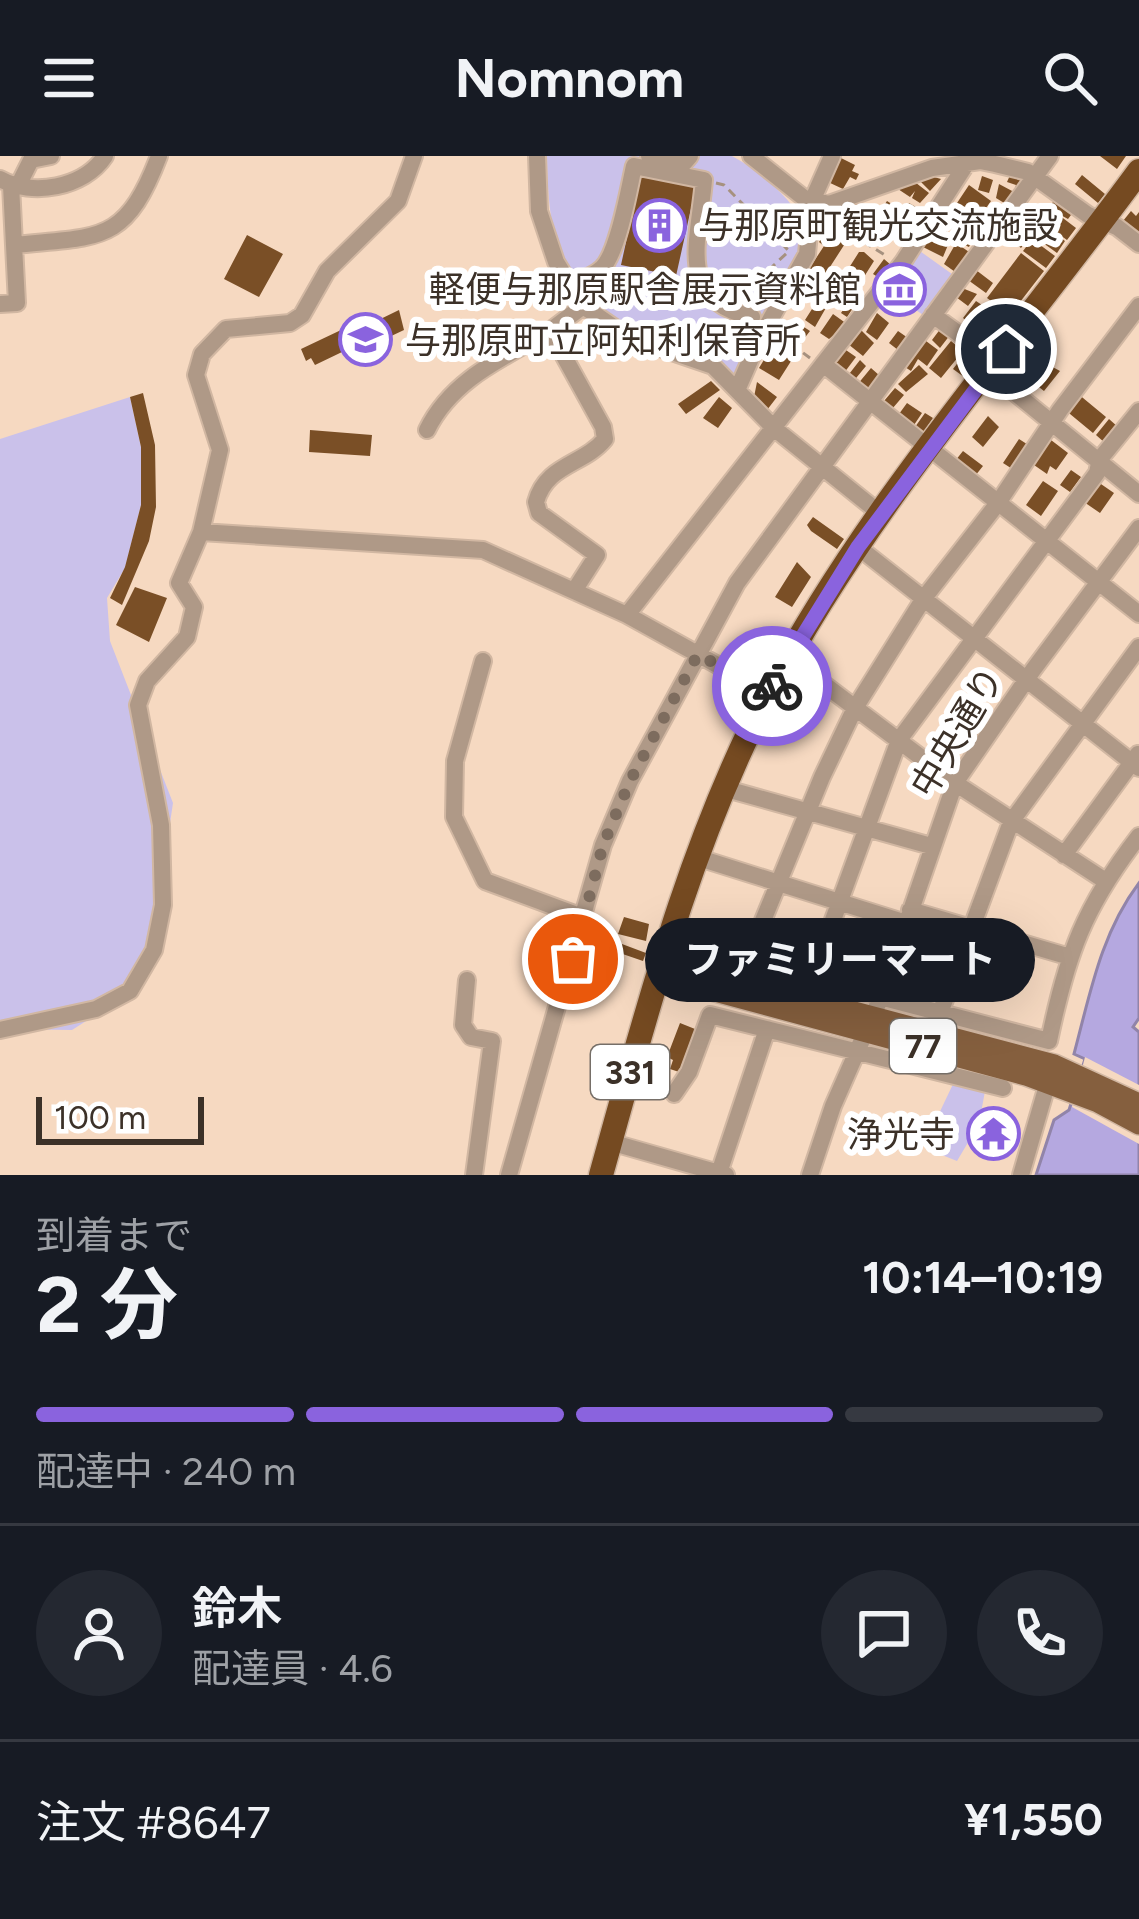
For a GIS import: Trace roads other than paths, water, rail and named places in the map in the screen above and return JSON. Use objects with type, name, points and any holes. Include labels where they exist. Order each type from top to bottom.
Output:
[{"type":"highway","name":"331","points":[[601,1175],[658,970],[696,857],[768,694],[881,514],[1139,171]]},
{"type":"main road","name":"77","points":[[658,970],[685,968],[1051,1073],[1139,1103]]},
{"type":"main road","name":"77","points":[[1078,1083],[1139,1124]]},
{"type":"street","points":[[0,304],[17,303],[10,183],[31,160],[51,156]]},
{"type":"street","points":[[10,183],[35,190],[68,183],[105,156]]},
{"type":"street","points":[[14,245],[104,236],[145,197],[158,156]]},
{"type":"street","points":[[0,1030],[96,1009],[130,992],[154,950],[163,905],[161,825],[138,705],[147,681],[187,637],[194,607],[179,584],[201,532],[220,450],[196,375],[202,354],[226,329],[290,322],[302,314],[327,271],[398,201],[414,156]]},
{"type":"street","points":[[537,156],[538,211],[568,286],[583,306],[628,337],[701,360],[737,388],[775,429],[881,514]]},
{"type":"street","points":[[649,156],[684,163],[690,156]]},
{"type":"street","points":[[751,156],[812,201],[837,203],[896,178],[967,163],[995,164],[1035,177],[1139,244]]},
{"type":"street","points":[[737,388],[759,321],[807,254],[812,201],[832,156]]},
{"type":"street","points":[[509,1175],[603,845],[630,781],[737,584],[1050,156]]},
{"type":"street","points":[[628,615],[899,265],[967,163]]},
{"type":"street","points":[[568,286],[601,269],[609,258],[625,214],[634,166],[704,180],[698,276],[717,306],[759,321]]},
{"type":"street","points":[[427,430],[467,378],[550,331],[583,306]]},
{"type":"street","points":[[1003,1088],[869,1023],[811,980],[752,964],[748,957],[855,708],[924,598],[1139,307]]},
{"type":"street","points":[[934,315],[994,364],[1014,392],[1139,494]]},
{"type":"street","points":[[550,331],[603,427],[605,439],[552,472],[536,502],[539,513],[597,555],[574,591]]},
{"type":"street","points":[[822,365],[1139,614]]},
{"type":"street","points":[[811,980],[899,740],[1139,411]]},
{"type":"street","name":"中央通り","points":[[810,1175],[955,783],[1139,528]]},
{"type":"street","points":[[201,532],[483,550],[628,615],[768,694]]},
{"type":"street","points":[[858,547],[1137,761],[1064,855]]},
{"type":"street","points":[[940,1013],[1011,821],[1139,647]]},
{"type":"street","points":[[789,658],[955,783],[1104,880]]},
{"type":"street","points":[[483,661],[455,761],[454,817],[485,881],[585,919]]},
{"type":"street","points":[[723,788],[931,846]]},
{"type":"street","points":[[674,1094],[689,1072],[710,1015],[767,1029],[940,1013],[1049,1041],[1081,924],[1104,880],[1139,836]]},
{"type":"street","points":[[696,857],[841,903],[969,926],[1070,957]]},
{"type":"street","points":[[467,980],[463,1025],[470,1037],[492,1041],[474,1175]]},
{"type":"street","points":[[610,1142],[723,1174],[767,1029]]},
{"type":"street","points":[[1021,1175],[1051,1073]]},
{"type":"place","name":"与那原町観光交流施設","points":[[659,225]]},
{"type":"place","name":"軽便与那原駅舎展示資料館","points":[[900,289]]},
{"type":"place","name":"与那原町立阿知利保育所","points":[[366,340]]},
{"type":"place","name":"ファミリーマート","points":[[573,959]]},
{"type":"place","name":"浄光寺","points":[[994,1134]]}]
